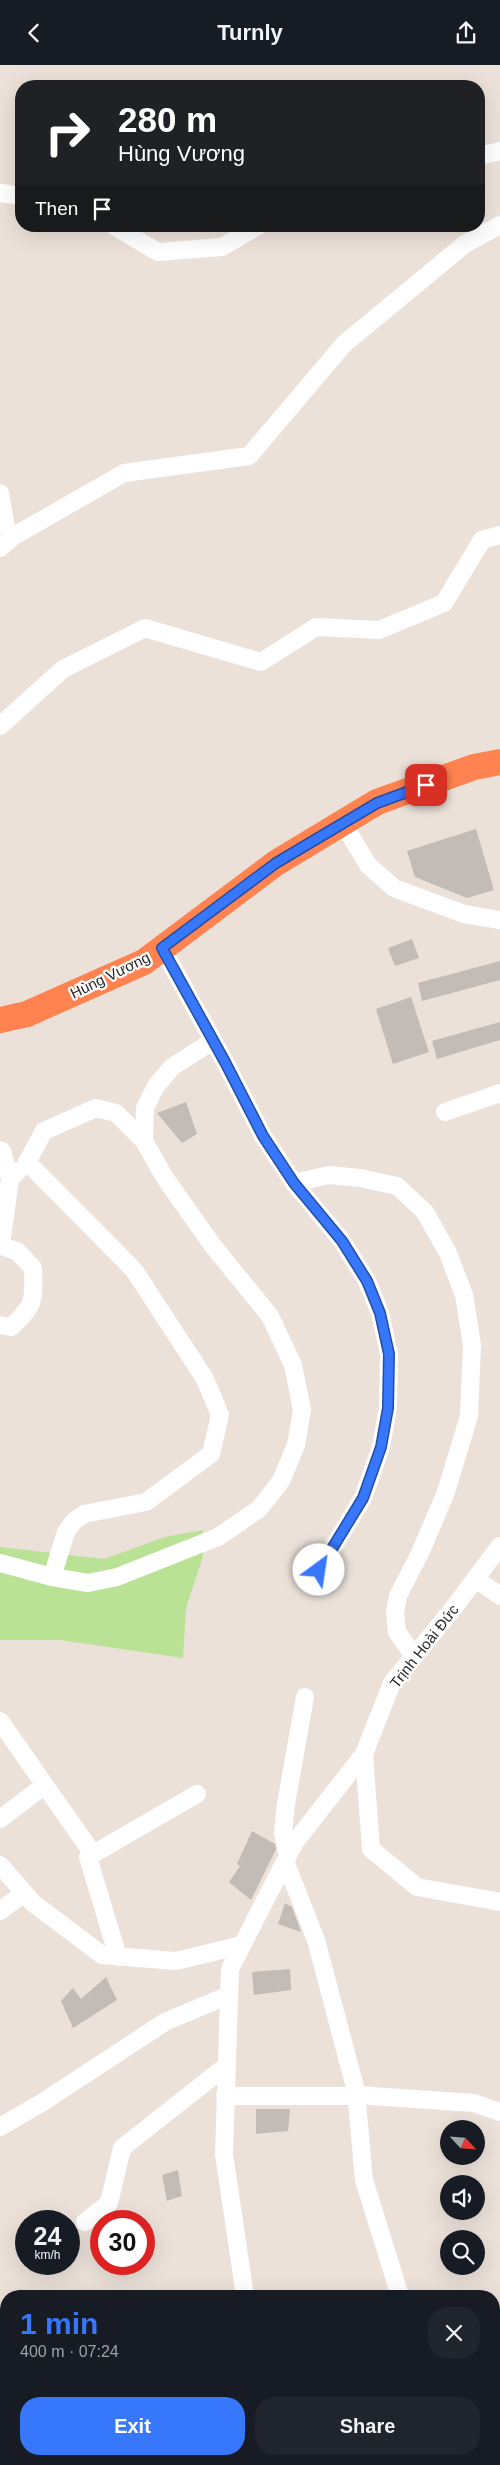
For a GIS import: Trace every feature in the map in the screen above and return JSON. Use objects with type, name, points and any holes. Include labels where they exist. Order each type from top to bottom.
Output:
[{"type":"highway","name":"Hùng Vương","points":[[0,1020],[27,1014],[144,963],[276,863],[377,803],[474,767],[500,761]]},
{"type":"street","points":[[485,155],[500,151]]},
{"type":"street","points":[[0,193],[15,195]]},
{"type":"street","points":[[0,548],[14,536],[124,473],[249,456],[344,344],[465,244],[500,225]]},
{"type":"street","points":[[124,232],[158,252],[222,247],[248,232]]},
{"type":"street","points":[[0,493],[6,528],[14,536]]},
{"type":"street","points":[[0,726],[63,669],[145,628],[262,662],[316,627],[379,630],[444,603],[482,541],[500,535]]},
{"type":"street","points":[[343,823],[368,865],[394,888],[464,914],[500,920]]},
{"type":"street","points":[[162,948],[263,1136],[294,1183],[342,1241],[367,1281],[380,1313],[389,1354],[388,1408],[381,1447],[363,1498],[319,1570]]},
{"type":"street","points":[[144,1141],[145,1108],[156,1086],[172,1067],[213,1041]]},
{"type":"street","points":[[445,1112],[500,1093]]},
{"type":"street","points":[[0,1563],[52,1577],[88,1583],[117,1577],[218,1537],[259,1509],[281,1481],[296,1445],[302,1410],[293,1365],[270,1316],[213,1246],[165,1178],[144,1141],[116,1113],[96,1108],[44,1131],[27,1162],[10,1179]]},
{"type":"street","points":[[0,1150],[2,1151],[10,1179],[0,1245],[18,1252],[34,1268],[34,1291],[30,1310],[11,1327],[0,1325]]},
{"type":"street","points":[[27,1162],[134,1270],[205,1379],[220,1415],[211,1454],[146,1502],[84,1514],[74,1521],[66,1532],[52,1577]]},
{"type":"street","points":[[294,1183],[329,1175],[360,1178],[398,1186],[425,1212],[448,1253],[464,1295],[472,1345],[469,1416],[446,1492],[421,1551],[398,1596],[395,1613],[397,1632],[414,1656]]},
{"type":"street","name":"Trịnh Hoài Đức","points":[[500,1546],[476,1579],[392,1683],[364,1754],[371,1849],[416,1887],[500,1902]]},
{"type":"street","points":[[476,1579],[500,1596]]},
{"type":"street","points":[[305,1697],[286,1805],[283,1833],[286,1859],[316,1940],[356,2094],[364,2180],[398,2290]]},
{"type":"street","points":[[0,1721],[93,1854]]},
{"type":"street","points":[[244,2290],[224,2154],[230,1969],[295,1842],[364,1754]]},
{"type":"street","points":[[0,1819],[45,1785]]},
{"type":"street","points":[[118,1957],[88,1857],[196,1794]]},
{"type":"street","points":[[0,1865],[33,1903],[102,1955],[176,1961],[242,1945]]},
{"type":"street","points":[[0,1911],[24,1893]]},
{"type":"street","points":[[0,2127],[43,2102],[165,2022],[229,1995]]},
{"type":"street","points":[[85,2222],[108,2203],[122,2148],[226,2066]]},
{"type":"street","points":[[225,2096],[360,2094],[474,2103],[500,2111]]},
{"type":"green space","points":[[203,1530],[203,1556],[186,1608],[183,1658],[60,1640],[0,1640],[0,1547],[104,1559],[165,1537]]},
{"type":"building","points":[[476,829],[494,890],[467,898],[415,877],[407,851]]},
{"type":"building","points":[[412,939],[419,958],[395,966],[388,948]]},
{"type":"building","points":[[500,961],[500,980],[422,1001],[418,983]]},
{"type":"building","points":[[411,997],[429,1052],[393,1064],[376,1009]]},
{"type":"building","points":[[500,1022],[500,1040],[437,1059],[432,1041]]},
{"type":"building","points":[[186,1102],[197,1134],[182,1143],[157,1113]]},
{"type":"building","points":[[252,1831],[275,1844],[276,1849],[251,1900],[229,1882],[240,1866],[237,1864]]},
{"type":"building","points":[[285,1903],[292,1907],[301,1932],[278,1924]]},
{"type":"building","points":[[290,1969],[291,1990],[254,1995],[252,1972]]},
{"type":"building","points":[[106,1977],[117,2000],[73,2028],[61,2001],[73,1988],[81,1999]]},
{"type":"building","points":[[256,2109],[290,2109],[288,2131],[256,2134]]},
{"type":"building","points":[[178,2170],[182,2196],[167,2201],[162,2175]]},
{"type":"route","points":[[319,1570],[363,1498],[381,1447],[388,1408],[389,1354],[380,1313],[367,1281],[342,1241],[294,1183],[263,1136],[225,1062],[162,948],[276,863],[377,803],[426,785]]}]
